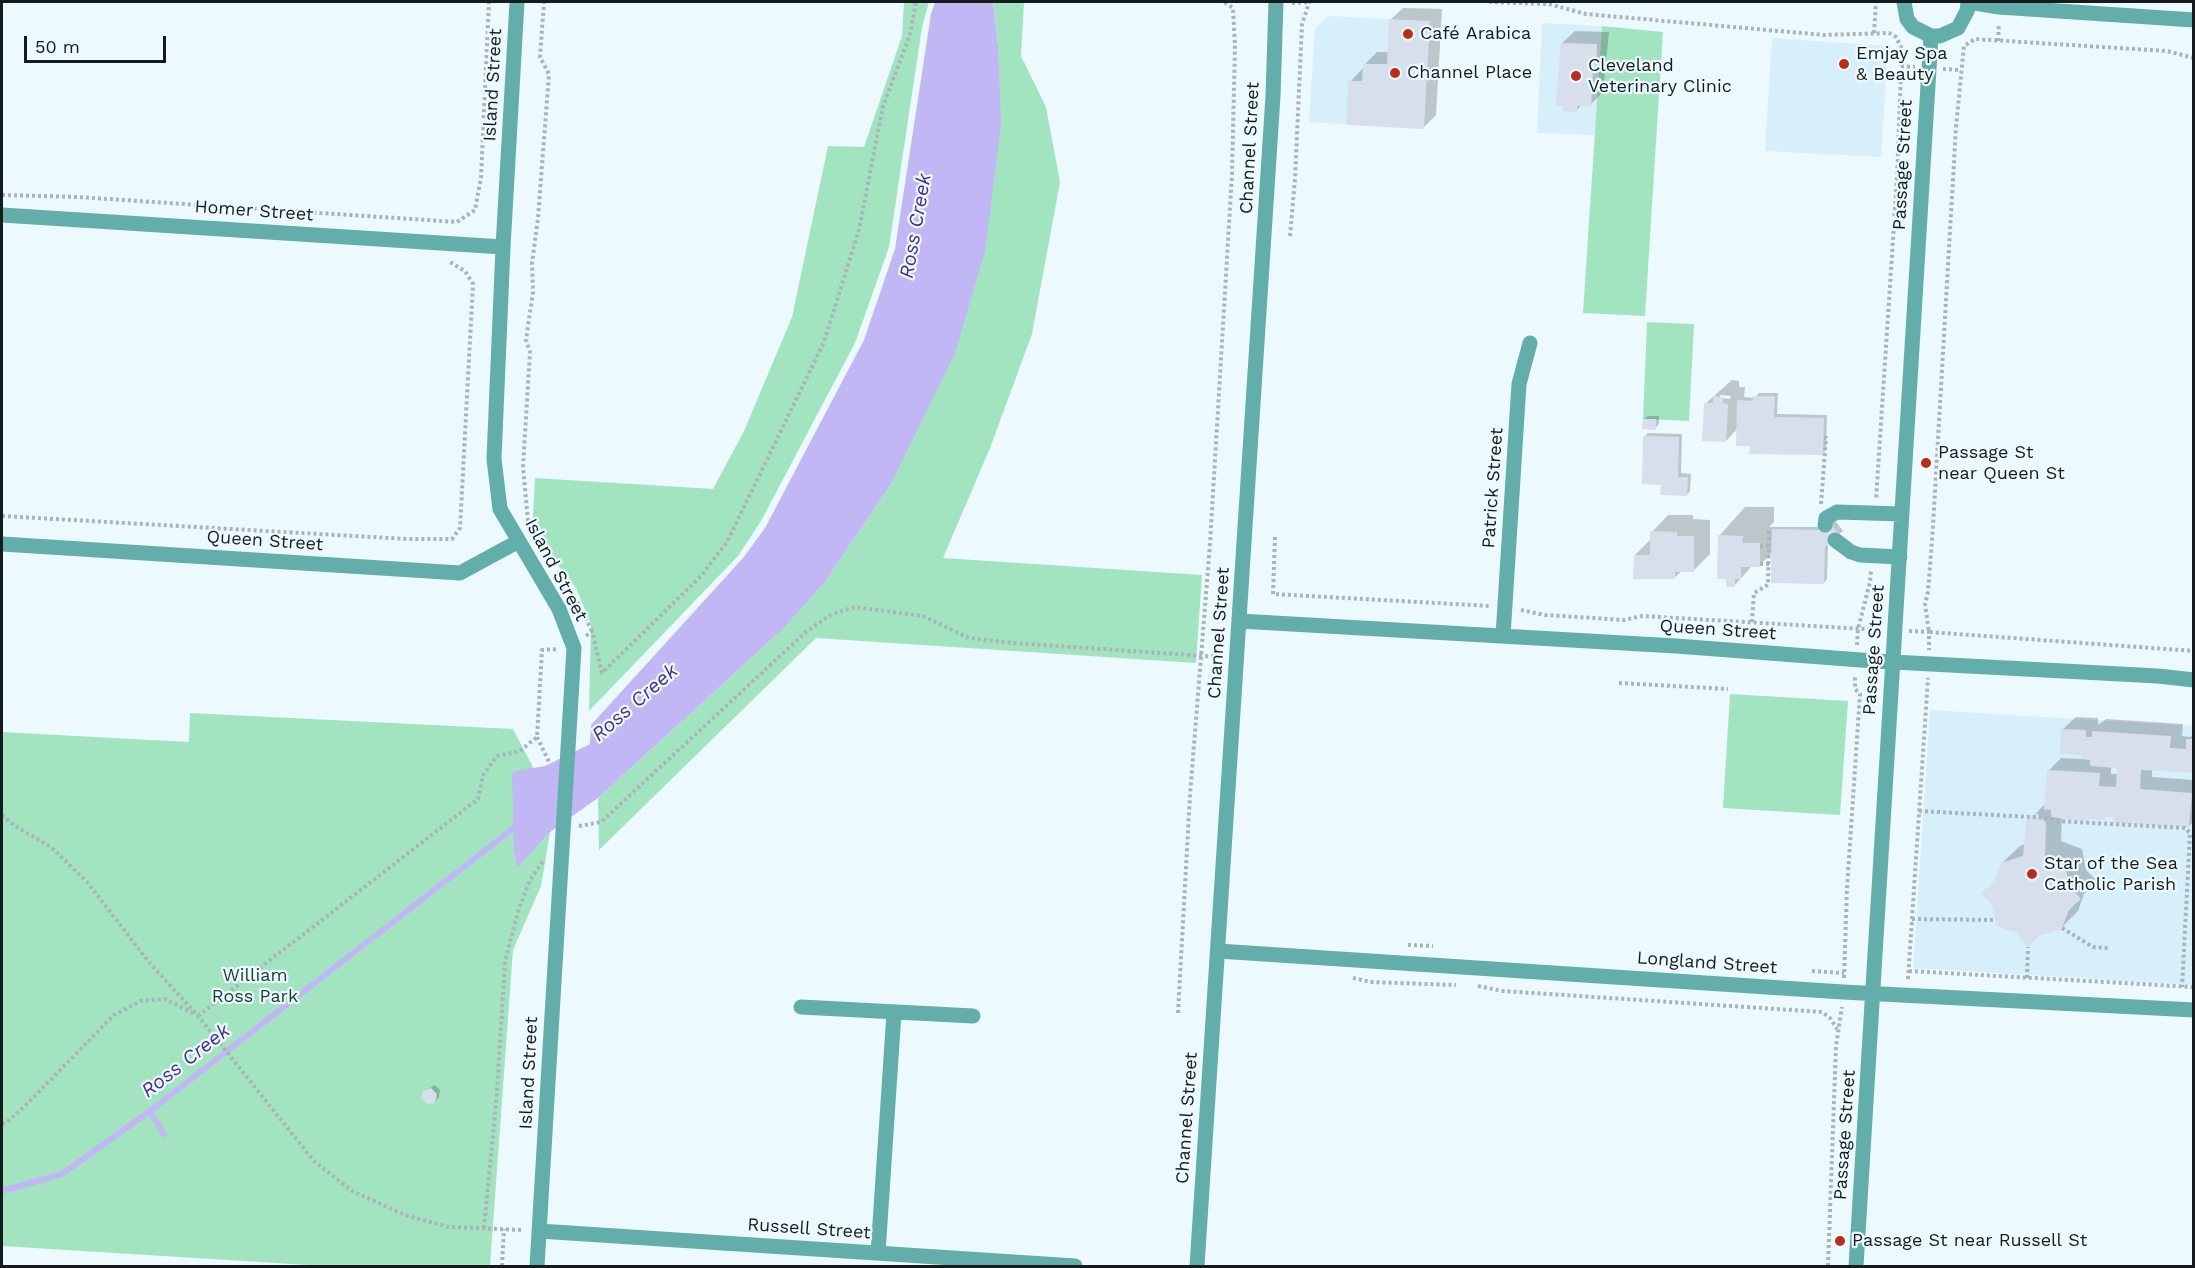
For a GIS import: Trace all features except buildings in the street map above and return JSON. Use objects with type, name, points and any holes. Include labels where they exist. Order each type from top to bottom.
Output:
[{"type":"street","name":"Island Street","points":[[517,2],[494,459],[500,509],[559,609],[574,648],[537,1266]]},
{"type":"street","name":"Channel Street","points":[[1197,1266],[1271,119],[1276,2]]},
{"type":"street","points":[[1904,2],[1907,19],[1913,27],[1931,36],[1949,33],[1958,28],[1967,11],[1968,2],[1999,8],[2193,20]]},
{"type":"street","name":"Passage Street","points":[[1856,1266],[1931,36]]},
{"type":"street","name":"Homer Street","points":[[2,215],[503,247]]},
{"type":"street","name":"Patrick Street","points":[[1503,636],[1519,384],[1530,343]]},
{"type":"street","points":[[1826,523],[1832,514],[1837,512],[1902,514]]},
{"type":"street","points":[[1834,540],[1851,552],[1860,555],[1900,557]]},
{"type":"street","name":"Queen Street","points":[[2,544],[460,573],[519,541]]},
{"type":"street","name":"Queen Street","points":[[1239,621],[1676,646],[1856,660],[2158,676],[2193,680]]},
{"type":"street","name":"Longland Street","points":[[1218,951],[1843,992],[2193,1010]]},
{"type":"street","points":[[801,1007],[973,1016]]},
{"type":"street","points":[[878,1253],[894,1012]]},
{"type":"street","name":"Russell Street","points":[[539,1231],[1075,1266]]},
{"type":"path","points":[[2,195],[78,197],[457,222],[475,210],[481,178],[489,2]]},
{"type":"path","points":[[532,527],[526,518],[523,466],[530,363],[530,352],[526,340],[533,292],[532,263],[538,218],[549,74],[540,57],[544,2]]},
{"type":"path","points":[[554,565],[573,594],[592,631],[602,673],[702,576],[727,542],[824,342],[859,230],[884,106],[910,35],[916,2]]},
{"type":"path","points":[[1178,1013],[1190,795],[1202,656],[1232,174],[1235,45],[1233,8],[1226,2]]},
{"type":"path","points":[[1489,2],[1549,4],[1586,14],[1824,35],[1889,33],[1896,37],[1902,49],[1897,178],[1875,513]]},
{"type":"path","points":[[1874,33],[1876,2]]},
{"type":"path","points":[[1290,236],[1302,24],[1309,3]]},
{"type":"path","points":[[1908,994],[1929,664],[1929,632],[1925,604],[1933,526],[1956,127],[1964,46],[1975,39],[2167,51],[2193,58]]},
{"type":"path","points":[[2,516],[395,539],[452,539],[460,528],[473,284],[465,271],[449,261]]},
{"type":"path","points":[[1824,438],[1826,438],[1820,519],[1826,523]]},
{"type":"path","points":[[1752,622],[1754,594],[1768,585],[1769,530]]},
{"type":"path","points":[[1275,537],[1272,594],[1505,606],[1545,615],[1590,618],[1624,620],[1642,616],[1752,622],[2193,651]]},
{"type":"path","points":[[1760,546],[1769,546]]},
{"type":"path","points":[[1828,1266],[1837,1029],[1842,1011],[1847,888],[1860,694],[1855,689],[1856,660],[1858,629],[1870,582],[1872,556]]},
{"type":"path","points":[[1760,564],[1769,564]]},
{"type":"path","points":[[563,829],[602,822],[807,631],[832,614],[855,607],[922,616],[969,638],[1237,658]]},
{"type":"path","points":[[550,763],[537,737],[542,650],[574,648],[592,631]]},
{"type":"path","points":[[1618,683],[1728,689]]},
{"type":"path","points":[[198,1016],[478,799],[483,775],[497,756],[520,751],[537,737]]},
{"type":"path","points":[[1918,811],[2185,828],[2190,833],[2182,987]]},
{"type":"path","points":[[2,816],[51,847],[87,882],[148,961],[198,1016],[314,1161],[352,1191],[405,1215],[449,1227],[539,1231]]},
{"type":"path","points":[[484,1228],[497,1092],[505,961],[519,908],[530,880],[546,856]]},
{"type":"path","points":[[1912,919],[1995,920]]},
{"type":"path","points":[[2062,928],[2093,947],[2108,948]]},
{"type":"path","points":[[2027,978],[2028,947]]},
{"type":"path","points":[[1909,971],[2193,987]]},
{"type":"path","points":[[1349,978],[1371,982],[1465,986]]},
{"type":"path","points":[[1474,986],[1503,991],[1822,1012],[1830,1018],[1837,1029]]},
{"type":"path","points":[[2,1124],[24,1107],[114,1015],[141,1001],[165,999],[198,1016]]},
{"type":"path","points":[[502,1266],[504,1229]]},
{"type":"shaded area","points":[[1328,16],[1430,21],[1424,129],[1309,122],[1315,29]]},
{"type":"shaded area","points":[[1542,23],[1602,26],[1595,135],[1537,133]]},
{"type":"shaded area","points":[[1772,38],[1888,46],[1881,157],[1765,151]]},
{"type":"shaded area","points":[[1930,710],[2193,726],[2193,985],[1913,968]]},
{"type":"green space","points":[[904,2],[929,2],[922,27],[889,247],[855,343],[761,521],[738,556],[589,711],[591,624],[576,588],[532,533],[535,478],[713,489],[744,431],[792,317],[828,146],[864,147],[902,36]]},
{"type":"green space","points":[[993,2],[1024,2],[1021,56],[1046,107],[1060,182],[1032,334],[990,448],[943,558],[1202,575],[1196,663],[816,638],[599,850],[598,798],[784,628],[825,582],[889,487],[998,45]]},
{"type":"green space","points":[[1602,26],[1663,32],[1645,316],[1583,313]]},
{"type":"green space","points":[[1647,322],[1694,324],[1689,421],[1643,419]]},
{"type":"green space","points":[[1730,694],[1848,701],[1840,815],[1723,808]]},
{"type":"green space","name":"William Ross Park","points":[[190,713],[513,729],[534,769],[514,771],[514,852],[517,867],[550,832],[541,886],[513,950],[490,1266],[324,1266],[2,1246],[2,732],[189,742]]},
{"type":"water","points":[[935,2],[993,2],[998,45],[1001,125],[985,251],[955,353],[891,484],[825,582],[784,628],[598,798],[550,832],[517,868],[514,852],[512,776],[514,771],[545,766],[590,744],[591,725],[743,558],[765,528],[864,340],[895,249],[931,14]]},
{"type":"waterway","name":"Ross Creek","points":[[2,1191],[62,1174],[150,1111],[519,824]]},
{"type":"waterway","points":[[150,1111],[164,1134]]},
{"type":"place","name":"Café Arabica","points":[[1408,34]]},
{"type":"place","name":"Emjay Spa & Beauty","points":[[1844,64]]},
{"type":"place","name":"Channel Place","points":[[1395,73]]},
{"type":"place","name":"Cleveland Veterinary Clinic","points":[[1576,76]]},
{"type":"place","name":"Passage St near Queen St","points":[[1926,463]]},
{"type":"place","name":"Star of the Sea Catholic Parish","points":[[2032,874]]},
{"type":"place","name":"Passage St near Russell St","points":[[1840,1241]]}]
